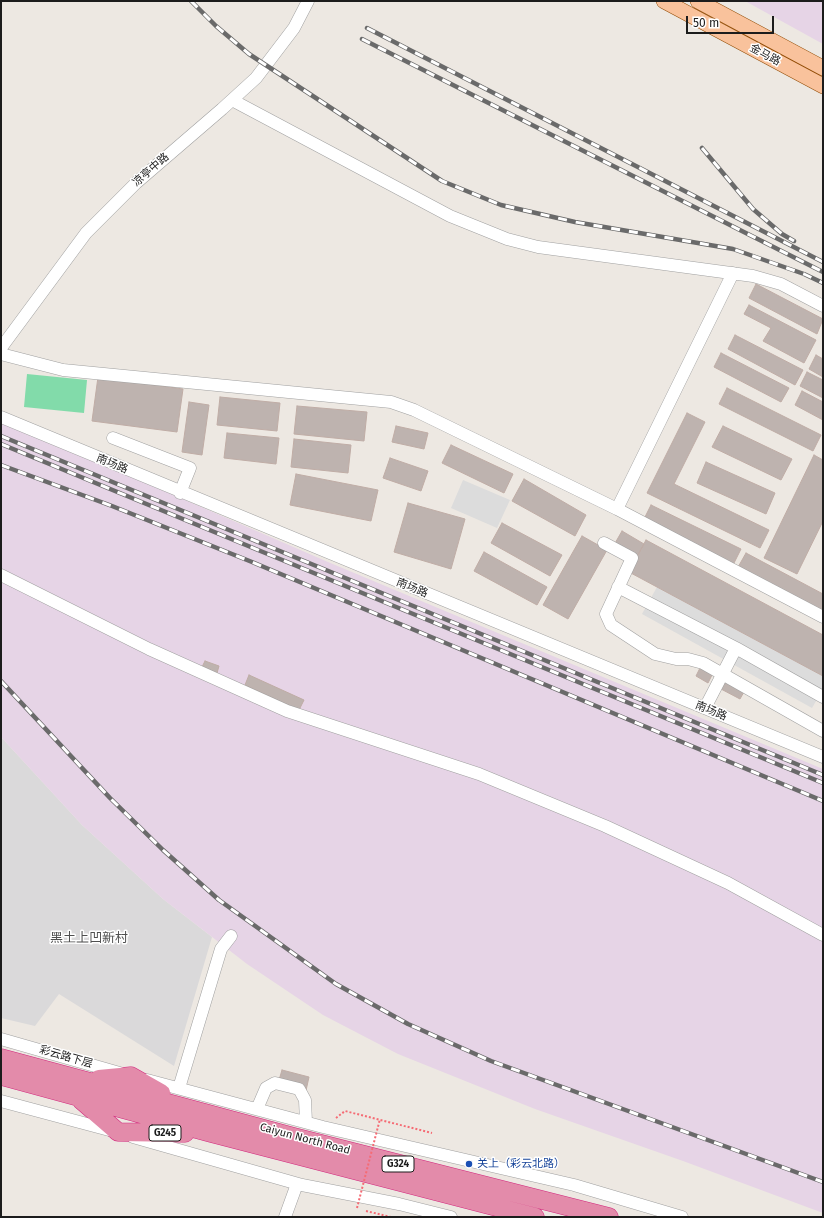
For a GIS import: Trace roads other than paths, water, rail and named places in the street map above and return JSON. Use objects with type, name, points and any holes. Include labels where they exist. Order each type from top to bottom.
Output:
[{"type":"highway","name":"Caiyun North Road","points":[[1,1058],[294,1137],[609,1217]]},
{"type":"highway","name":"Caiyun North Road","points":[[1,1076],[212,1134],[535,1217]]},
{"type":"highway","points":[[84,1080],[130,1076],[187,1107]]},
{"type":"highway","points":[[77,1097],[118,1132]]},
{"type":"highway","name":"G245","points":[[118,1132],[212,1134]]},
{"type":"main road","name":"金马路","points":[[664,1],[823,86]]},
{"type":"main road","name":"金马路","points":[[698,1],[823,68]]},
{"type":"street","name":"凉亭中路","points":[[1,348],[86,233],[136,183],[256,78],[273,58],[294,28],[308,1]]},
{"type":"street","points":[[232,100],[450,216],[507,239],[538,247],[753,276],[781,284],[823,306]]},
{"type":"street","points":[[617,508],[733,273]]},
{"type":"street","points":[[1,354],[63,370],[391,402],[414,410],[617,508],[823,617]]},
{"type":"street","name":"南场路","points":[[1,417],[823,757]]},
{"type":"street","points":[[114,438],[190,468],[180,492]]},
{"type":"street","points":[[604,543],[632,558],[606,614],[611,625],[655,654],[676,659],[688,659],[703,662],[823,731]]},
{"type":"street","points":[[1,575],[149,649],[287,711],[479,774],[605,826],[728,883],[823,935]]},
{"type":"street","points":[[618,587],[736,648],[823,697]]},
{"type":"street","points":[[705,708],[736,648]]},
{"type":"street","points":[[179,1088],[221,949],[231,936]]},
{"type":"street","name":"彩云路下层","points":[[1,1039],[87,1062],[130,1076],[306,1122],[574,1185],[682,1217]]},
{"type":"street","points":[[257,1109],[266,1088],[275,1083],[299,1089],[305,1100],[306,1122]]},
{"type":"street","name":"G245","points":[[1,1100],[118,1132]]},
{"type":"street","points":[[118,1132],[297,1184],[398,1204],[451,1217]]},
{"type":"street","points":[[285,1217],[297,1184]]},
{"type":"railway","points":[[191,1],[216,26],[249,54],[442,181],[501,205],[575,222],[733,249],[804,274],[823,283]]},
{"type":"railway","points":[[367,28],[823,262]]},
{"type":"railway","points":[[362,39],[823,272]]},
{"type":"railway","points":[[702,148],[753,209],[782,234],[794,241]]},
{"type":"railway","points":[[1,436],[823,775]]},
{"type":"railway","points":[[1,444],[823,783]]},
{"type":"railway","points":[[1,465],[112,506],[252,562],[823,801]]},
{"type":"railway","points":[[1,681],[110,798],[163,850],[219,900],[336,984],[408,1024],[491,1061],[823,1182]]},
{"type":"place","name":"关上（彩云北路）","points":[[469,1164]]},
{"type":"district","name":"黑土上凹新村","points":[[89,938]]}]
